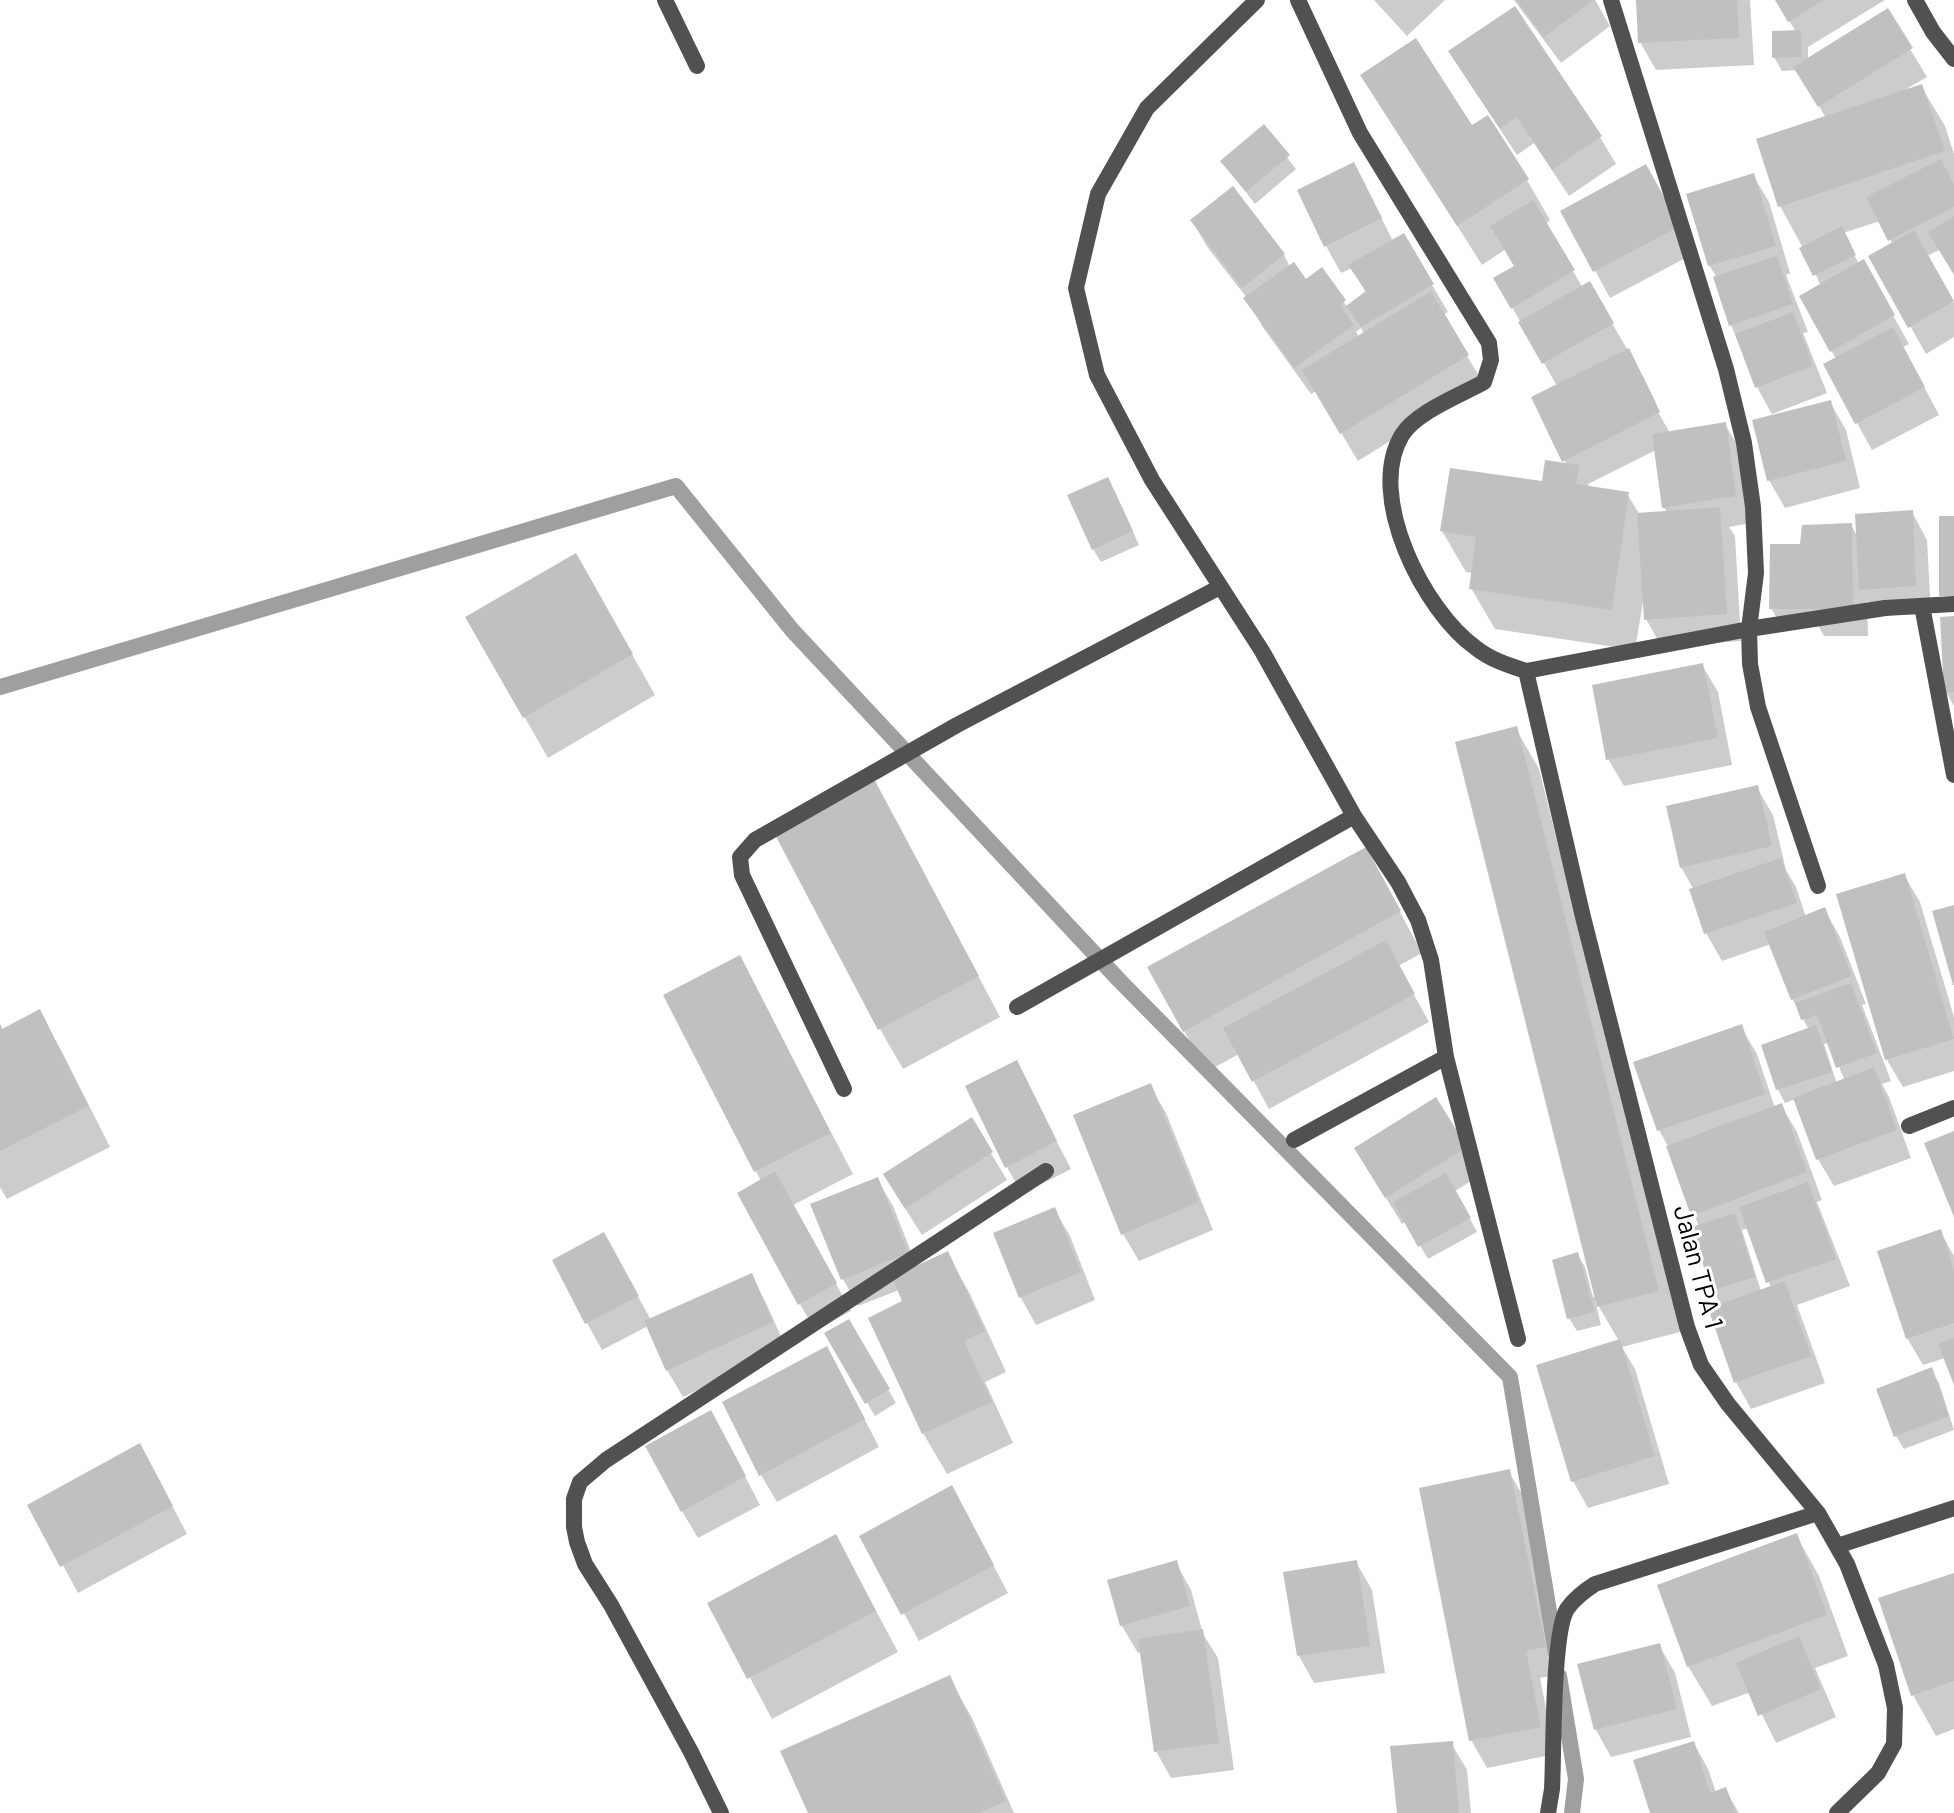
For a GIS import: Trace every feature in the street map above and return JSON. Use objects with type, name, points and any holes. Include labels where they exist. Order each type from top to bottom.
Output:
[{"type":"street","points":[[665,0],[697,66]]},
{"type":"street","points":[[1257,0],[1147,108],[1098,194],[1076,288],[1097,375],[1152,480],[1262,651],[1354,816],[1398,882],[1418,920],[1431,960],[1446,1057],[1518,1339]]},
{"type":"street","points":[[1298,0],[1360,133],[1489,343],[1491,360],[1484,382],[1412,422],[1401,437],[1393,462],[1391,492],[1394,520],[1425,590],[1474,648],[1500,663],[1526,671],[1749,629],[1885,608],[1954,604]]},
{"type":"street","points":[[1611,0],[1726,369],[1744,443],[1753,507],[1756,573],[1749,629],[1750,664],[1758,707],[1818,886]]},
{"type":"street","points":[[1915,0],[1933,32],[1954,59]]},
{"type":"street","points":[[844,1089],[742,875],[740,857],[755,840],[957,725],[1220,587]]},
{"type":"street","points":[[1922,606],[1954,775]]},
{"type":"street","name":"Jalan TPA 1","points":[[1526,671],[1583,917],[1687,1327],[1701,1365],[1728,1404],[1818,1513],[1847,1564],[1886,1665],[1895,1708],[1894,1744],[1878,1773],[1837,1813]]},
{"type":"street","points":[[1017,1007],[1354,816]]},
{"type":"street","points":[[1294,1140],[1446,1057]]},
{"type":"street","points":[[1909,1126],[1954,1108]]},
{"type":"street","points":[[721,1813],[633,1645],[585,1564],[574,1527],[574,1499],[580,1482],[606,1460],[1046,1171]]},
{"type":"street","points":[[1837,1546],[1954,1508]]},
{"type":"street","points":[[1548,1813],[1552,1789],[1559,1640],[1566,1611],[1580,1595],[1595,1584],[1818,1513]]},
{"type":"building","points":[[1516,0],[1594,0],[1544,37]]},
{"type":"building","points":[[1636,0],[1737,0],[1739,38],[1638,43]]},
{"type":"building","points":[[1775,0],[1824,0],[1788,22]]},
{"type":"building","points":[[1515,6],[1602,136],[1552,170],[1517,117],[1500,129],[1448,51]]},
{"type":"building","points":[[1888,8],[1913,48],[1818,107],[1793,67]]},
{"type":"building","points":[[1801,30],[1802,57],[1772,58],[1772,31]]},
{"type":"building","points":[[1416,38],[1472,125],[1488,115],[1529,179],[1457,226],[1360,75]]},
{"type":"building","points":[[1922,84],[1945,151],[1778,207],[1756,139]]},
{"type":"building","points":[[1264,124],[1290,155],[1246,192],[1220,161]]},
{"type":"building","points":[[1941,159],[1954,185],[1954,207],[1888,241],[1866,197]]},
{"type":"building","points":[[1354,162],[1382,218],[1324,247],[1297,190]]},
{"type":"building","points":[[1646,164],[1680,226],[1593,272],[1560,211]]},
{"type":"building","points":[[1754,173],[1776,246],[1708,266],[1686,194]]},
{"type":"building","points":[[1233,186],[1285,254],[1242,288],[1190,220]]},
{"type":"building","points":[[1533,200],[1575,270],[1511,309],[1493,278],[1514,266],[1490,226]]},
{"type":"building","points":[[1954,216],[1954,275],[1928,232]]},
{"type":"building","points":[[1842,226],[1856,255],[1813,276],[1799,248]]},
{"type":"building","points":[[1914,230],[1954,301],[1908,328],[1868,256]]},
{"type":"building","points":[[1404,233],[1434,284],[1361,327],[1346,306],[1366,291],[1348,265]]},
{"type":"building","points":[[1777,256],[1793,304],[1729,326],[1713,277]]},
{"type":"building","points":[[1864,259],[1895,315],[1830,352],[1799,296]]},
{"type":"building","points":[[1294,262],[1306,279],[1322,267],[1346,300],[1340,305],[1354,325],[1294,368],[1243,298]]},
{"type":"building","points":[[1590,281],[1614,323],[1542,364],[1518,322]]},
{"type":"building","points":[[1431,291],[1469,355],[1340,434],[1302,370]]},
{"type":"building","points":[[1793,312],[1813,366],[1755,388],[1735,334]]},
{"type":"building","points":[[1893,327],[1925,387],[1855,424],[1823,364]]},
{"type":"building","points":[[1629,348],[1660,412],[1562,462],[1531,397]]},
{"type":"building","points":[[1831,400],[1846,461],[1767,481],[1752,420]]},
{"type":"building","points":[[1726,422],[1736,496],[1662,508],[1652,434]]},
{"type":"building","points":[[1545,460],[1580,465],[1576,484],[1629,492],[1612,610],[1469,589],[1476,537],[1440,531],[1450,468],[1542,481]]},
{"type":"building","points":[[1108,477],[1133,531],[1092,550],[1067,495]]},
{"type":"building","points":[[1720,507],[1727,614],[1644,620],[1637,513]]},
{"type":"building","points":[[1913,510],[1916,586],[1859,590],[1855,514]]},
{"type":"building","points":[[1939,516],[1954,516],[1954,596],[1939,596]]},
{"type":"building","points":[[1852,523],[1853,609],[1769,609],[1770,544],[1800,544],[1802,525]]},
{"type":"building","points":[[576,553],[633,654],[523,718],[465,617]]},
{"type":"building","points":[[1954,616],[1954,692],[1944,693],[1940,617]]},
{"type":"building","points":[[1703,663],[1718,738],[1606,760],[1592,685]]},
{"type":"building","points":[[1517,726],[1659,1291],[1597,1307],[1455,742]]},
{"type":"building","points":[[873,777],[979,976],[878,1030],[773,831]]},
{"type":"building","points":[[1758,785],[1772,846],[1680,868],[1666,806]]},
{"type":"building","points":[[1366,847],[1401,911],[1183,1032],[1147,967]]},
{"type":"building","points":[[1781,858],[1797,903],[1704,934],[1689,889]]},
{"type":"building","points":[[1905,873],[1954,1039],[1885,1060],[1836,894]]},
{"type":"building","points":[[1954,905],[1954,985],[1953,985],[1932,911]]},
{"type":"building","points":[[1825,907],[1852,976],[1791,1000],[1764,932]]},
{"type":"building","points":[[1386,940],[1415,994],[1252,1082],[1223,1028]]},
{"type":"building","points":[[740,955],[831,1133],[754,1172],[663,995]]},
{"type":"building","points":[[1851,983],[1877,1053],[1836,1068],[1817,1015],[1801,1020],[1795,1003]]},
{"type":"building","points":[[40,1009],[88,1106],[0,1151],[0,1024],[2,1029]]},
{"type":"building","points":[[1742,1024],[1765,1094],[1657,1131],[1633,1062]]},
{"type":"building","points":[[1816,1025],[1832,1072],[1776,1090],[1761,1045]]},
{"type":"building","points":[[1017,1060],[1057,1141],[1005,1168],[965,1086]]},
{"type":"building","points":[[1874,1067],[1897,1130],[1816,1160],[1793,1098]]},
{"type":"building","points":[[1151,1083],[1199,1202],[1121,1235],[1073,1115]]},
{"type":"building","points":[[1436,1097],[1467,1147],[1385,1198],[1354,1148]]},
{"type":"building","points":[[1782,1103],[1807,1172],[1691,1216],[1666,1146]]},
{"type":"building","points":[[972,1117],[993,1152],[905,1209],[883,1174]]},
{"type":"building","points":[[1954,1131],[1954,1217],[1924,1143]]},
{"type":"building","points":[[775,1171],[837,1283],[798,1305],[737,1193]]},
{"type":"building","points":[[1446,1173],[1471,1218],[1418,1247],[1393,1202]]},
{"type":"building","points":[[878,1177],[908,1253],[841,1280],[810,1204]]},
{"type":"building","points":[[1808,1182],[1836,1259],[1766,1283],[1739,1207]]},
{"type":"building","points":[[1055,1207],[1081,1272],[1019,1298],[993,1233]]},
{"type":"building","points":[[1735,1213],[1755,1277],[1711,1291],[1692,1227]]},
{"type":"building","points":[[1941,1229],[1954,1270],[1954,1323],[1906,1339],[1877,1251]]},
{"type":"building","points":[[604,1232],[639,1296],[585,1324],[552,1260]]},
{"type":"building","points":[[948,1251],[985,1331],[964,1341],[992,1402],[922,1434],[868,1318],[902,1301],[892,1277]]},
{"type":"building","points":[[1578,1252],[1595,1312],[1567,1319],[1552,1260]]},
{"type":"building","points":[[752,1273],[773,1322],[666,1371],[644,1321]]},
{"type":"building","points":[[1785,1281],[1811,1356],[1734,1383],[1708,1308]]},
{"type":"building","points":[[849,1319],[890,1389],[865,1404],[824,1333]]},
{"type":"building","points":[[1954,1338],[1954,1385],[1938,1344]]},
{"type":"building","points":[[1620,1339],[1655,1456],[1571,1482],[1536,1365]]},
{"type":"building","points":[[827,1346],[865,1419],[759,1476],[722,1402]]},
{"type":"building","points":[[1932,1367],[1949,1416],[1894,1437],[1876,1389]]},
{"type":"building","points":[[711,1410],[746,1476],[681,1512],[645,1446]]},
{"type":"building","points":[[140,1443],[173,1506],[60,1567],[27,1505]]},
{"type":"building","points":[[1510,1469],[1546,1647],[1526,1651],[1541,1727],[1469,1741],[1419,1488]]},
{"type":"building","points":[[952,1485],[994,1565],[901,1615],[859,1536]]},
{"type":"building","points":[[1797,1533],[1827,1615],[1687,1667],[1657,1585]]},
{"type":"building","points":[[836,1534],[876,1611],[747,1679],[707,1603]]},
{"type":"building","points":[[1177,1560],[1190,1606],[1120,1626],[1107,1580]]},
{"type":"building","points":[[1357,1560],[1370,1646],[1297,1656],[1283,1572]]},
{"type":"building","points":[[1954,1573],[1954,1681],[1911,1696],[1878,1598]]},
{"type":"building","points":[[1203,1629],[1219,1743],[1154,1752],[1138,1639]]},
{"type":"building","points":[[1799,1636],[1821,1689],[1758,1716],[1736,1663]]},
{"type":"building","points":[[1660,1643],[1677,1709],[1594,1730],[1577,1664]]},
{"type":"building","points":[[950,1675],[1006,1801],[979,1813],[808,1813],[780,1751]]},
{"type":"building","points":[[1453,1741],[1459,1813],[1397,1813],[1390,1746]]},
{"type":"building","points":[[1694,1741],[1710,1793],[1726,1787],[1736,1813],[1650,1813],[1633,1760]]},
{"type":"waterway","points":[[0,687],[676,486],[792,630],[1119,980],[1510,1377],[1556,1653]]},
{"type":"waterway","points":[[1559,1676],[1576,1779],[1572,1813]]}]
